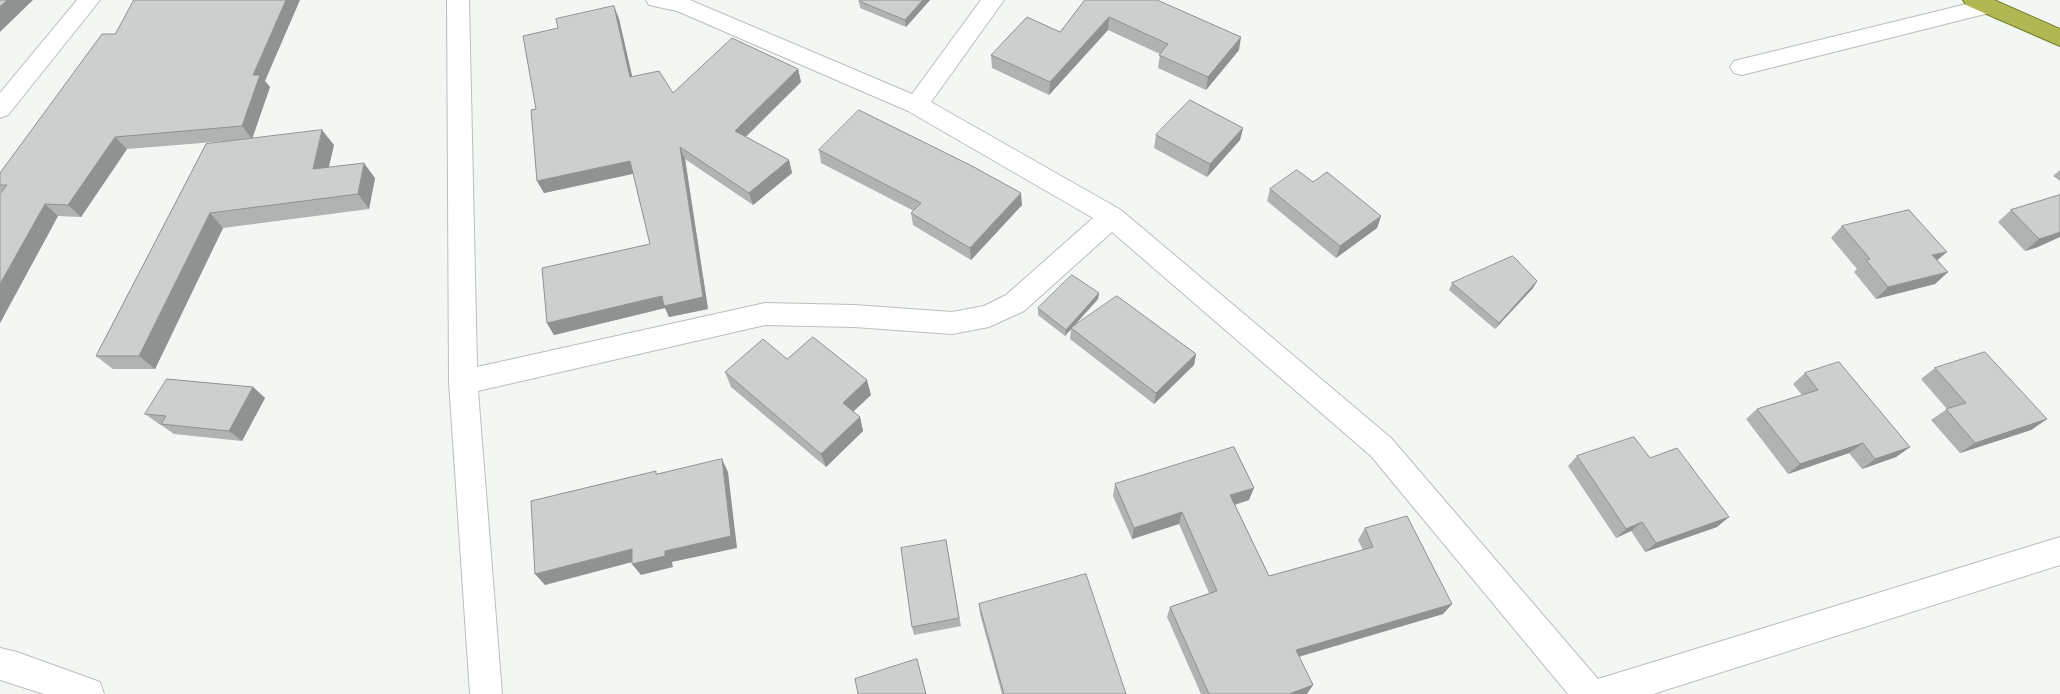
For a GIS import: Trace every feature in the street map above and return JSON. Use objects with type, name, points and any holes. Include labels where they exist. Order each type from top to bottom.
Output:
[{"type":"highway","points":[[1982,3],[2060,38]]},
{"type":"street","points":[[0,109],[89,0]]},
{"type":"street","points":[[458,0],[464,382],[486,694]]},
{"type":"street","points":[[657,0],[682,5],[916,104],[1112,216],[1381,447],[1589,694]]},
{"type":"street","points":[[916,104],[993,0]]},
{"type":"street","points":[[1742,67],[1982,3]]},
{"type":"street","points":[[464,382],[765,314],[854,316],[952,323],[989,316],[1015,303],[1112,216]]},
{"type":"street","points":[[1601,694],[2060,551]]},
{"type":"street","points":[[0,664],[17,668],[88,694]]},
{"type":"building","points":[[0,0],[7,0],[0,7]]},
{"type":"building","points":[[134,0],[286,0],[253,75],[260,75],[242,126],[115,137],[68,205],[45,204],[0,284],[0,194],[7,185],[0,185],[0,173],[102,34],[115,34]]},
{"type":"building","points":[[860,0],[923,0],[905,20]]},
{"type":"building","points":[[1085,0],[1157,0],[1241,37],[1208,77],[1159,55],[1168,44],[1109,17],[1050,82],[991,55],[1027,17],[1060,32]]},
{"type":"building","points":[[614,6],[630,77],[659,71],[673,93],[732,38],[798,69],[735,131],[789,160],[749,193],[680,147],[703,297],[664,306],[662,296],[547,323],[542,268],[650,244],[630,161],[537,181],[531,110],[536,109],[523,36],[558,28],[556,19]]},
{"type":"building","points":[[1190,100],[1243,128],[1210,164],[1156,135]]},
{"type":"building","points":[[859,110],[972,166],[1021,193],[970,248],[911,213],[921,203],[819,150]]},
{"type":"building","points":[[322,130],[313,169],[364,163],[358,194],[210,213],[139,356],[96,356],[206,144]]},
{"type":"building","points":[[1297,170],[1313,182],[1327,172],[1381,216],[1340,246],[1270,189]]},
{"type":"building","points":[[2060,195],[2060,232],[2039,239],[2011,210]]},
{"type":"building","points":[[1909,210],[1947,252],[1932,255],[1948,272],[1888,287],[1866,260],[1870,259],[1842,226]]},
{"type":"building","points":[[1513,256],[1537,281],[1499,323],[1452,283]]},
{"type":"building","points":[[1072,275],[1099,293],[1066,330],[1038,308]]},
{"type":"building","points":[[1117,296],[1196,354],[1156,393],[1071,328]]},
{"type":"building","points":[[813,337],[867,380],[843,403],[860,417],[821,454],[725,372],[763,339],[787,359]]},
{"type":"building","points":[[1985,352],[2047,419],[1975,443],[1946,409],[1966,403],[1935,368]]},
{"type":"building","points":[[1839,362],[1910,447],[1875,459],[1863,443],[1800,464],[1757,409],[1818,390],[1805,373]]},
{"type":"building","points":[[167,379],[253,387],[229,431],[161,424],[166,416],[145,414]]},
{"type":"building","points":[[1634,437],[1650,458],[1677,448],[1729,517],[1656,543],[1642,522],[1626,529],[1577,456]]},
{"type":"building","points":[[1234,447],[1254,488],[1230,495],[1269,576],[1373,547],[1365,528],[1407,516],[1452,604],[1296,650],[1313,685],[1289,694],[1209,694],[1170,607],[1217,591],[1182,512],[1134,528],[1115,484]]},
{"type":"building","points":[[722,459],[731,536],[665,551],[665,556],[632,564],[632,549],[535,574],[531,501],[656,471],[656,474]]},
{"type":"building","points":[[946,540],[959,618],[912,627],[901,548]]},
{"type":"building","points":[[1086,574],[1126,694],[1004,694],[979,604]]},
{"type":"building","points":[[917,659],[926,694],[858,694],[855,679]]}]
